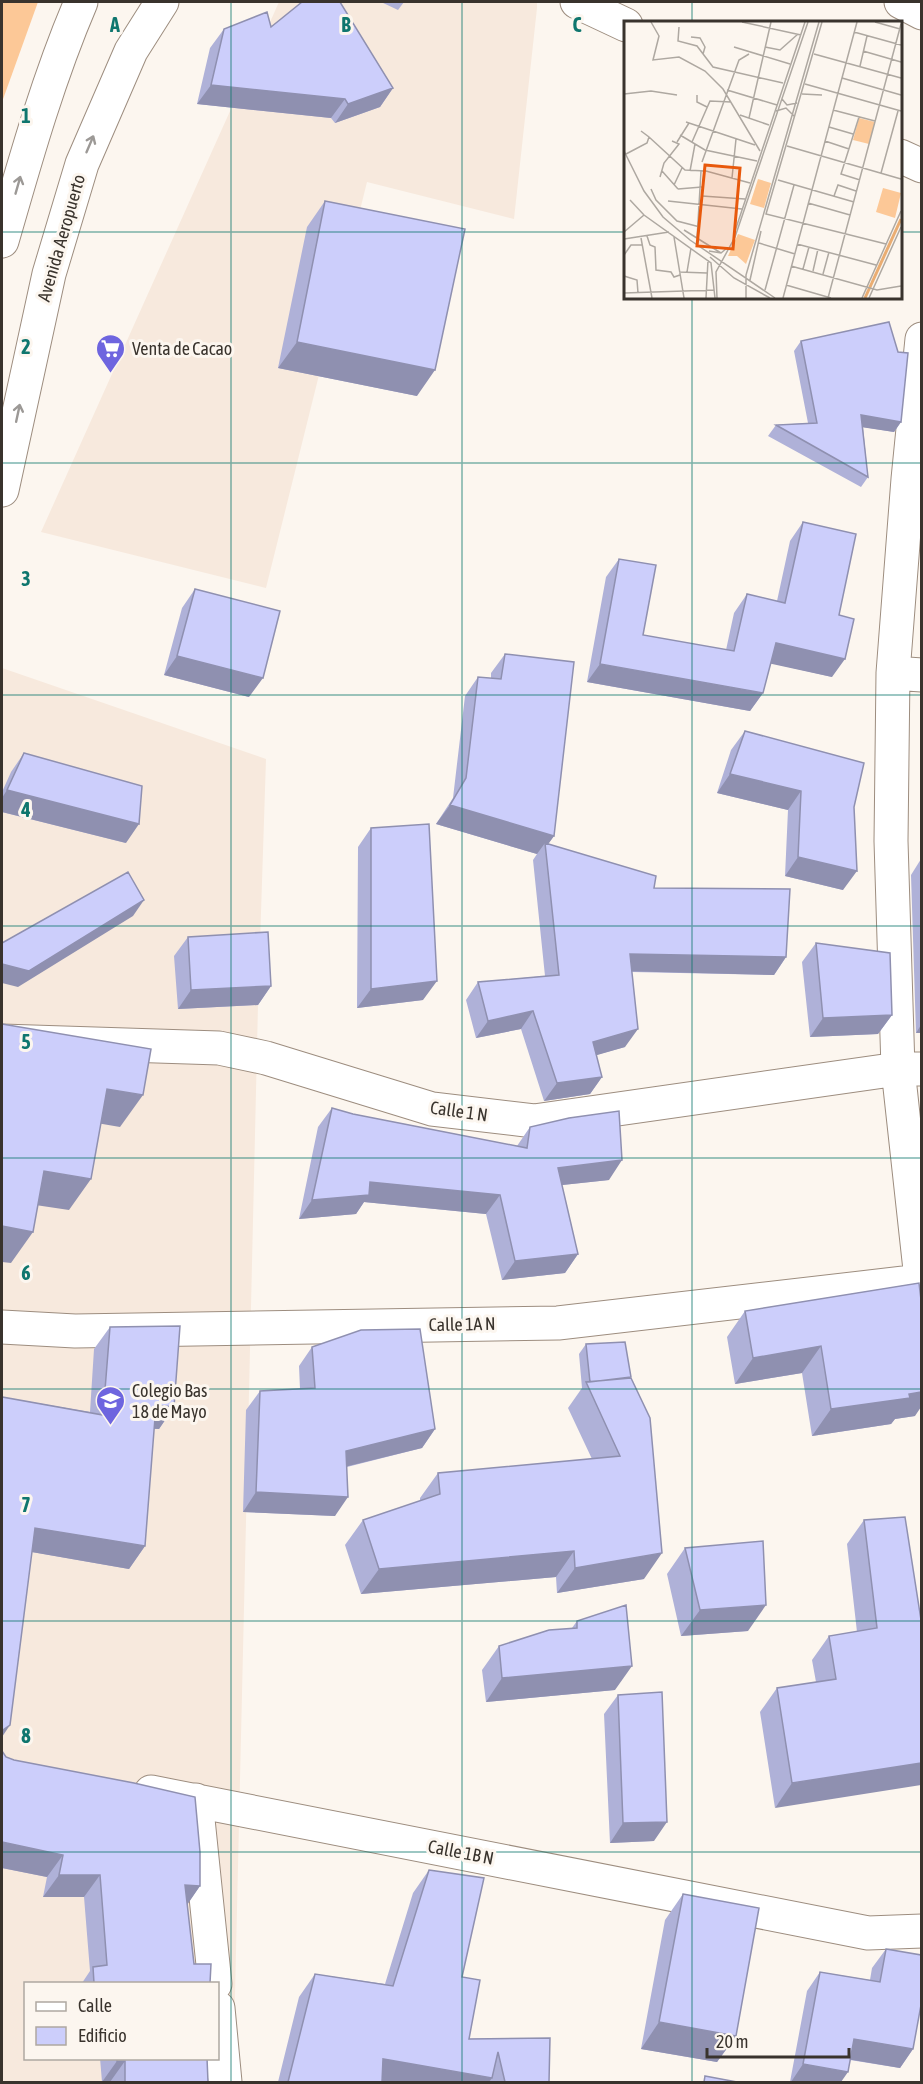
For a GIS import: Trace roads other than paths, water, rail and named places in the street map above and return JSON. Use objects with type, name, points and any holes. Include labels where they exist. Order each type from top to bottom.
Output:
[{"type":"street","points":[[2,241],[26,158],[81,2]]},
{"type":"street","name":"Avenida Aeropuerto","points":[[2,490],[49,274],[82,164],[131,51],[162,2]]},
{"type":"street","points":[[577,2],[624,24]]},
{"type":"street","points":[[900,2],[921,14]]},
{"type":"street","points":[[902,157],[921,166]]},
{"type":"street","points":[[921,339],[907,674],[891,841],[910,1069],[921,1284]]},
{"type":"street","name":"Calle 1 N","points":[[2,1041],[219,1048],[266,1058],[432,1109],[534,1121],[910,1069]]},
{"type":"street","name":"Calle 1A N","points":[[2,1327],[75,1331],[558,1323],[921,1284]]},
{"type":"street","name":"Calle 1B N","points":[[128,1787],[868,1933],[921,1931]]},
{"type":"street","points":[[196,1800],[215,1982]]},
{"type":"street","points":[[219,2019],[225,2082]]},
{"type":"place","name":"Venta de Cacao","points":[[111,374]]},
{"type":"place","name":"Colegio Bas 18 de Mayo","points":[[111,1426]]}]
